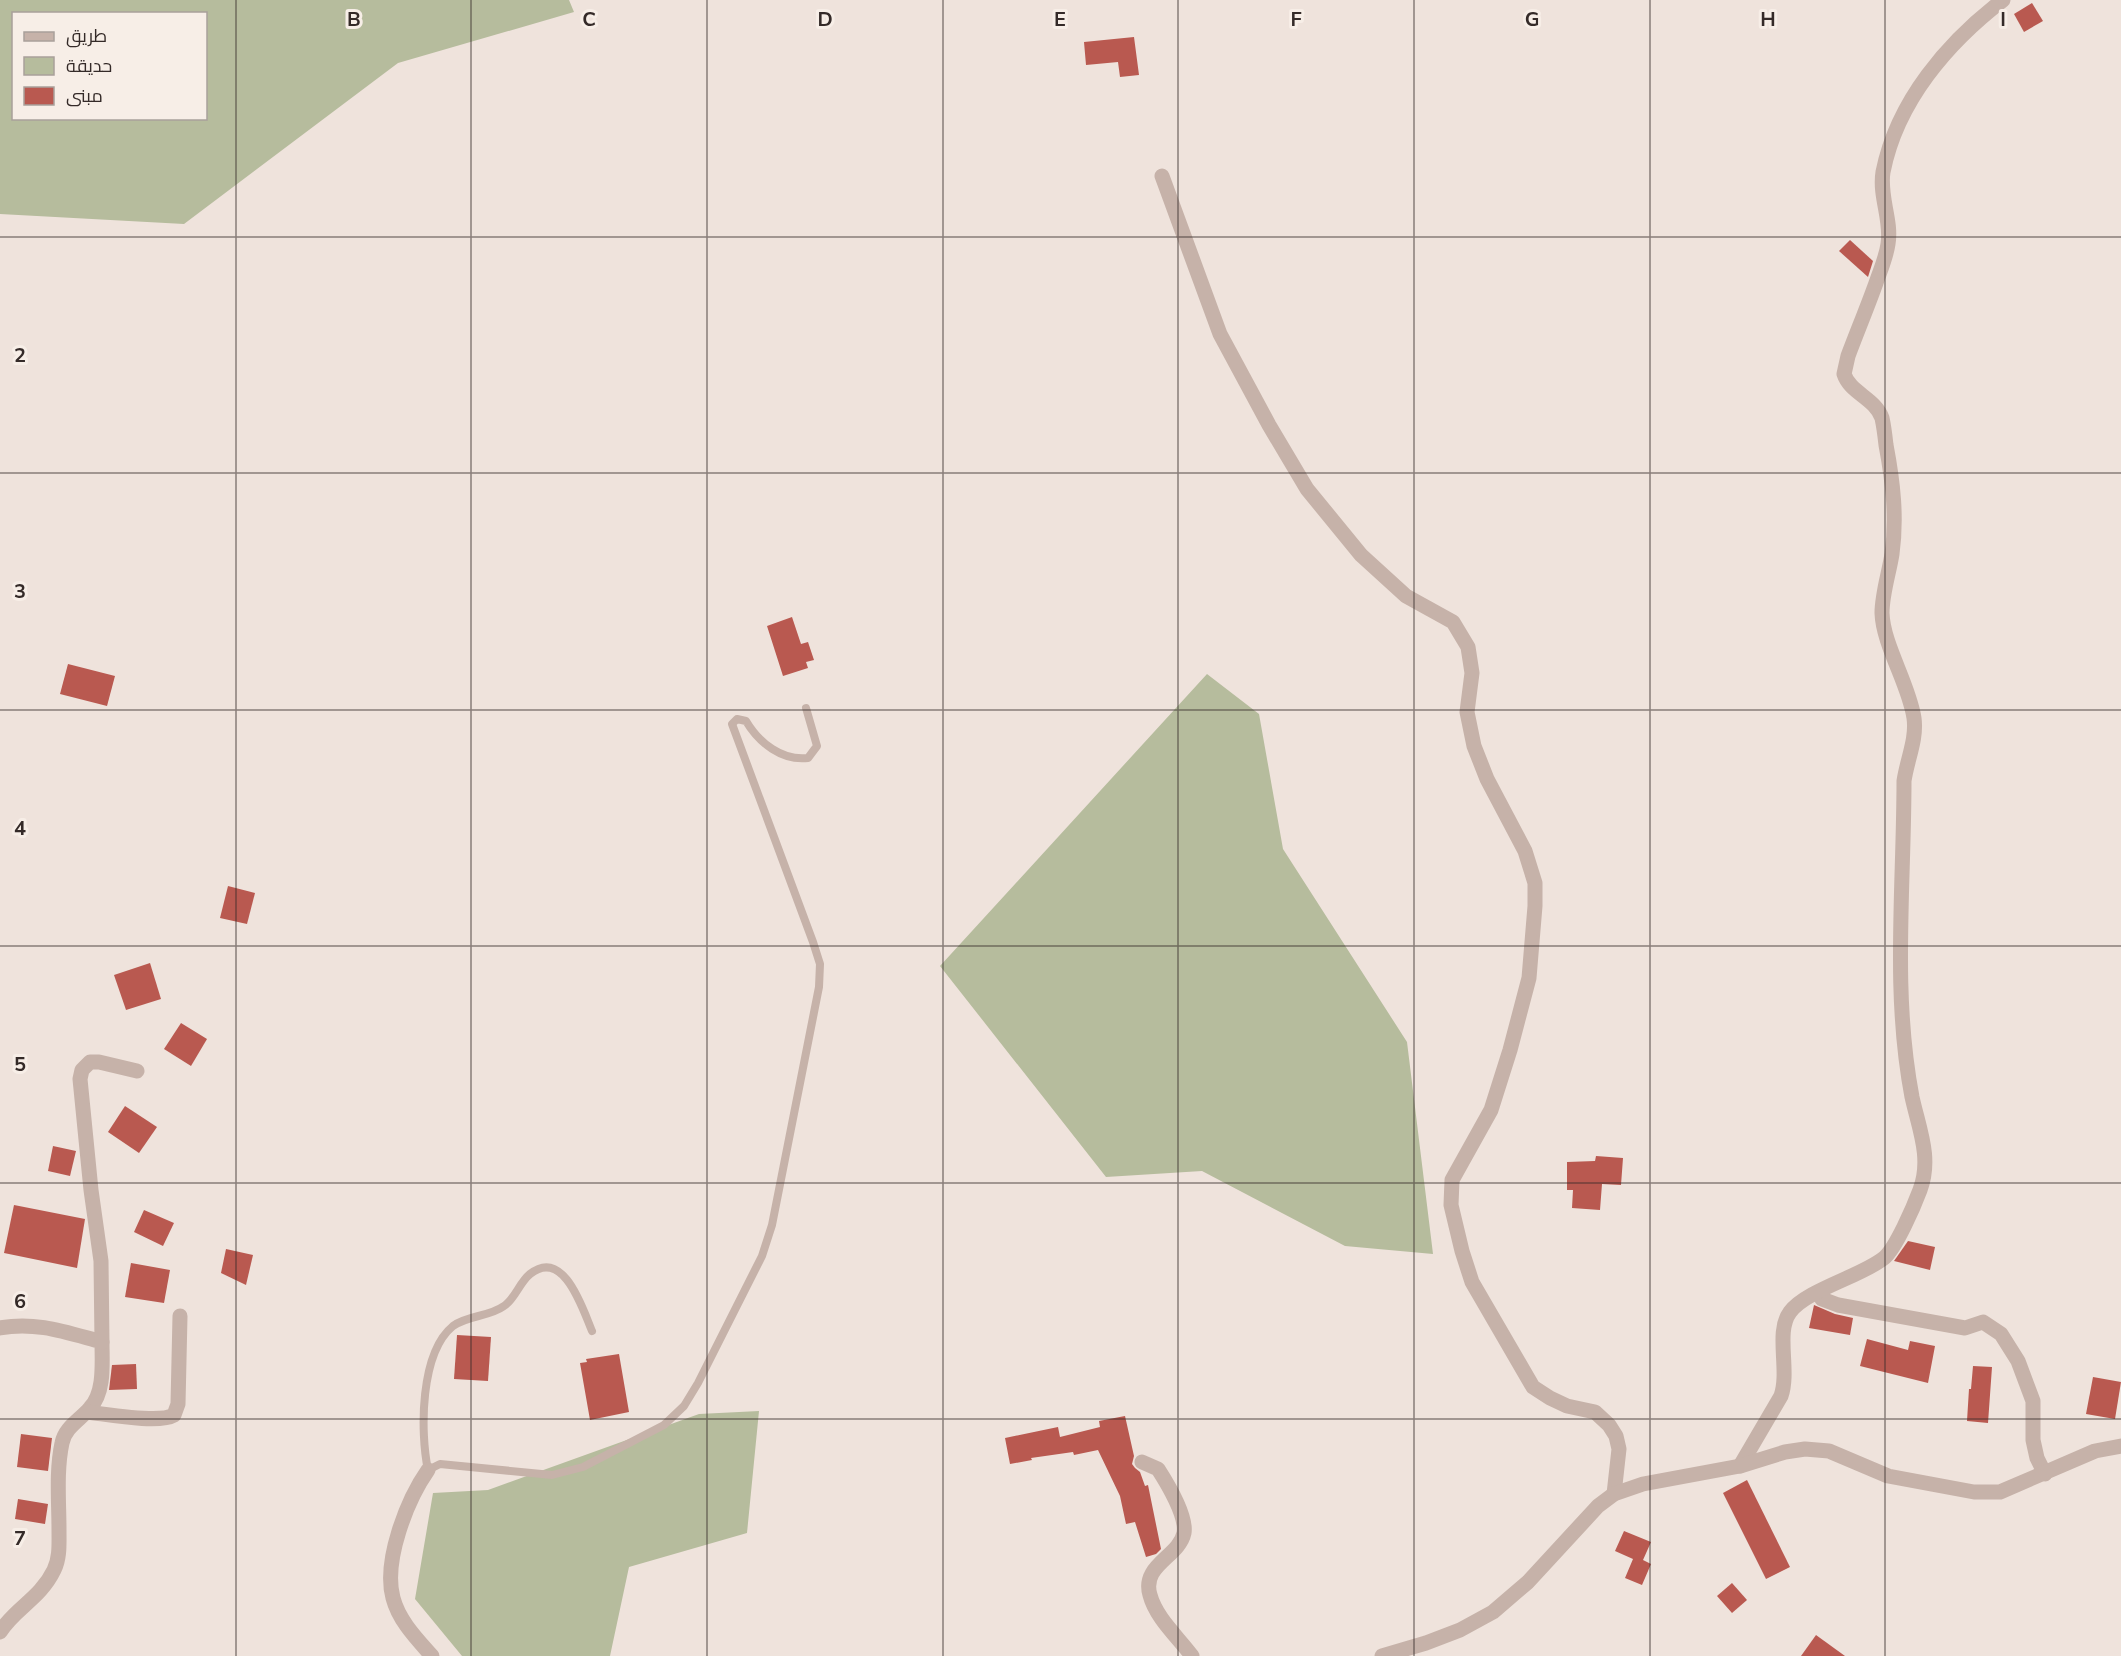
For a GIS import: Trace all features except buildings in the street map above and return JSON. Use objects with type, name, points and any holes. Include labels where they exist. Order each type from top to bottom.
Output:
[{"type":"street","points":[[1740,1466],[1781,1396],[1784,1386],[1783,1328],[1790,1312],[1805,1300],[1885,1257],[1895,1243],[1919,1191],[1926,1167],[1925,1148],[1912,1096],[1906,1054],[1899,967],[1904,781],[1913,744],[1914,719],[1906,688],[1883,625],[1882,611],[1892,553],[1894,495],[1882,419],[1873,404],[1845,378],[1844,368],[1888,245],[1888,223],[1882,197],[1883,173],[1901,118],[1918,87],[1947,51],[2003,0]]},
{"type":"street","points":[[1162,176],[1220,334],[1269,425],[1307,489],[1361,555],[1406,596],[1452,622],[1468,647],[1472,674],[1467,712],[1474,746],[1487,779],[1525,851],[1535,883],[1535,906],[1528,978],[1510,1050],[1491,1110],[1452,1180],[1450,1205],[1472,1282],[1533,1386],[1567,1406],[1595,1412],[1610,1425],[1619,1449],[1614,1494]]},
{"type":"street","points":[[0,1632],[40,1593],[55,1569],[59,1554],[62,1440],[68,1429],[92,1407],[99,1391],[102,1369],[101,1261],[91,1190],[80,1079],[82,1070],[90,1062],[99,1062],[137,1071]]},
{"type":"street","points":[[1818,1293],[1822,1299],[1838,1305],[1965,1328],[1983,1322],[2001,1334],[2018,1361],[2033,1401],[2033,1440],[2037,1458],[2045,1474]]},
{"type":"street","points":[[87,1412],[156,1419],[170,1418],[174,1415],[178,1404],[180,1316]]},
{"type":"street","points":[[0,1328],[17,1325],[39,1326],[102,1342]]},
{"type":"street","points":[[1382,1656],[1460,1630],[1493,1612],[1528,1582],[1598,1506],[1614,1494],[1643,1484],[1740,1466],[1785,1452],[1805,1449],[1829,1451],[1888,1476],[1983,1492],[2001,1492],[2095,1451],[2121,1446]]},
{"type":"street","points":[[1142,1462],[1158,1468],[1185,1526],[1184,1535],[1153,1571],[1148,1582],[1149,1594],[1153,1604],[1192,1656]]},
{"type":"street","points":[[428,1470],[416,1487],[405,1512],[391,1571],[393,1598],[409,1630],[432,1656]]},
{"type":"lane","points":[[592,1331],[574,1289],[563,1273],[552,1269],[531,1273],[508,1304],[498,1311],[455,1325],[447,1332],[434,1356],[426,1388],[423,1436],[428,1470],[440,1464],[552,1475],[583,1467],[664,1425],[684,1406],[721,1340],[762,1256],[772,1225],[819,987],[820,964],[732,724],[737,719],[746,721],[760,739],[778,753],[797,759],[808,758],[817,746],[806,708]]},
{"type":"green space","points":[[0,0],[569,0],[574,12],[398,63],[184,224],[0,214]]},
{"type":"green space","points":[[1207,674],[1259,714],[1283,849],[1407,1042],[1433,1254],[1345,1246],[1202,1171],[1106,1177],[940,966]]},
{"type":"green space","points":[[759,1411],[747,1533],[629,1567],[610,1656],[462,1656],[415,1599],[433,1493],[488,1490],[699,1414]]}]
